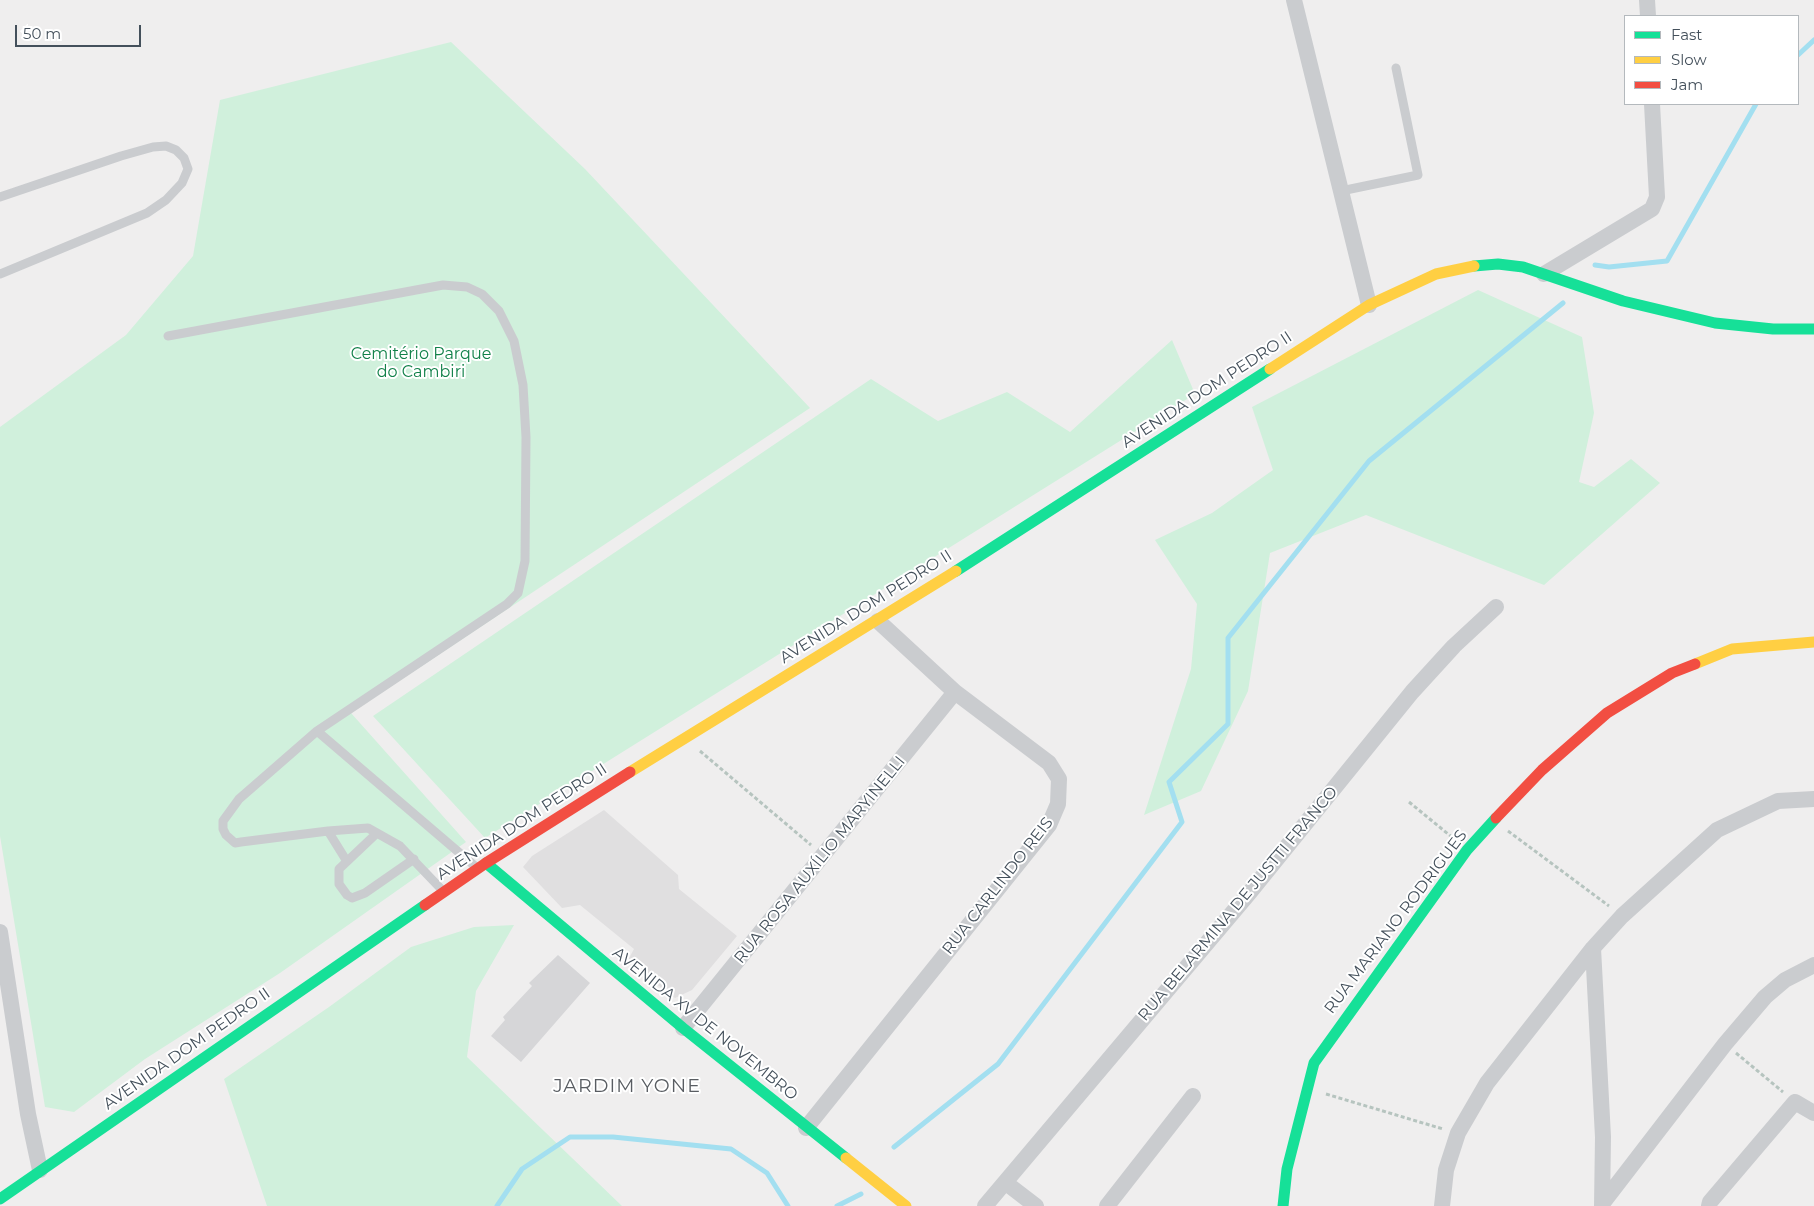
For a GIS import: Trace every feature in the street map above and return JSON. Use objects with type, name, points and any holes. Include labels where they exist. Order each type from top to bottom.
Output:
[{"type":"street","points":[[1294,0],[1369,305]]},
{"type":"street","points":[[1647,0],[1648,15]]},
{"type":"street","points":[[1544,274],[1652,209],[1657,197],[1652,105]]},
{"type":"street","name":"AVENIDA DOM PEDRO II","points":[[0,1199],[482,866],[684,738],[878,621],[1369,305],[1436,274],[1468,266],[1498,264],[1523,267],[1623,302],[1715,323],[1773,329],[1814,328]]},
{"type":"street","name":"RUA BELARMINA DE JUSTTI FRANCO","points":[[985,1206],[1250,892],[1412,692],[1454,646],[1496,607]]},
{"type":"street","name":"RUA CARLINDO REIS","points":[[806,1128],[1049,826],[1058,804],[1058,779],[1049,763],[955,692],[878,621]]},
{"type":"street","name":"RUA MARIANO RODRIGUES","points":[[1283,1206],[1287,1168],[1314,1062],[1467,850],[1494,820],[1542,770],[1607,714],[1672,673],[1732,650],[1814,642]]},
{"type":"street","name":"RUA ROSA AUXÍLIO MARYINELLI","points":[[683,1028],[955,692]]},
{"type":"street","points":[[1442,1206],[1446,1170],[1458,1133],[1487,1083],[1593,948],[1622,916],[1717,830],[1778,802],[1814,799]]},
{"type":"street","points":[[508,882],[506,867],[509,849]]},
{"type":"street","name":"AVENIDA XV DE NOVEMBRO","points":[[482,866],[508,882],[683,1028],[906,1206]]},
{"type":"street","points":[[0,932],[28,1114],[40,1170]]},
{"type":"street","points":[[1593,948],[1603,1137],[1602,1205]]},
{"type":"street","points":[[1602,1205],[1725,1044],[1765,997],[1785,980],[1814,965]]},
{"type":"street","points":[[1107,1206],[1193,1096]]},
{"type":"street","points":[[1710,1204],[1795,1102],[1814,1112]]},
{"type":"street","points":[[1006,1183],[1036,1206]]},
{"type":"lane","points":[[1341,191],[1418,175],[1396,68]]},
{"type":"lane","points":[[0,197],[153,147],[166,146],[176,150],[184,158],[188,169],[182,184],[166,200],[147,213],[0,274]]},
{"type":"lane","points":[[168,336],[444,285],[467,286],[482,294],[499,311],[514,340],[523,385],[526,437],[525,562],[518,593],[506,604],[317,731],[239,799],[223,821],[222,829],[235,843],[328,830],[368,828],[400,846],[444,892]]},
{"type":"lane","points":[[317,731],[482,866]]},
{"type":"lane","points":[[328,830],[346,860]]},
{"type":"lane","points":[[377,832],[346,860],[339,870],[337,876],[343,890],[352,898],[365,894],[414,859]]},
{"type":"path","points":[[684,738],[824,856]]},
{"type":"path","points":[[1409,802],[1467,850]]},
{"type":"path","points":[[1494,820],[1622,916]]},
{"type":"path","points":[[1725,1044],[1795,1102]]},
{"type":"path","points":[[1306,1088],[1458,1133]]},
{"type":"shaded area","points":[[604,810],[678,875],[679,889],[737,936],[692,990],[675,998],[627,962],[634,949],[580,905],[562,908],[523,867],[532,856]]},
{"type":"green space","name":"Cemitério Parque do Cambiri","points":[[451,42],[585,169],[810,408],[351,713],[466,842],[280,973],[145,1059],[74,1112],[45,1107],[0,836],[0,427],[126,335],[193,256],[220,100]]},
{"type":"green space","points":[[1478,290],[1582,337],[1594,413],[1579,482],[1594,487],[1631,459],[1660,483],[1544,585],[1366,515],[1270,553],[1248,691],[1201,791],[1144,815],[1191,669],[1197,604],[1155,540],[1212,513],[1273,470],[1252,407]]},
{"type":"green space","points":[[1172,340],[1195,394],[485,838],[373,716],[871,379],[938,421],[1007,392],[1070,432]]},
{"type":"green space","points":[[514,925],[476,991],[467,1057],[622,1206],[267,1206],[224,1079],[329,1007],[411,947],[474,927]]},
{"type":"building","points":[[558,955],[590,983],[521,1062],[491,1036],[505,1020],[503,1017],[532,986],[529,983]]},
{"type":"waterway","points":[[1799,54],[1814,40]]},
{"type":"waterway","points":[[1595,265],[1609,267],[1667,261],[1755,105]]},
{"type":"waterway","points":[[894,1147],[998,1064],[1182,822],[1169,782],[1228,724],[1228,638],[1369,461],[1563,303]]},
{"type":"waterway","points":[[497,1206],[522,1169],[570,1137],[613,1137],[731,1149],[767,1173],[788,1206]]},
{"type":"waterway","points":[[837,1206],[861,1194]]},
{"type":"traffic: fast","points":[[1474,266],[1498,264],[1523,267],[1623,301],[1715,323],[1773,329],[1814,329]]},
{"type":"traffic: fast","points":[[956,571],[1270,369]]},
{"type":"traffic: fast","points":[[1283,1206],[1287,1169],[1314,1063],[1467,850],[1496,818]]},
{"type":"traffic: fast","points":[[486,863],[683,1028],[846,1158]]},
{"type":"traffic: fast","points":[[0,1199],[425,905]]},
{"type":"traffic: slow","points":[[1270,369],[1369,305],[1436,274],[1474,266]]},
{"type":"traffic: slow","points":[[630,772],[956,571]]},
{"type":"traffic: slow","points":[[1695,664],[1732,649],[1814,642]]},
{"type":"traffic: slow","points":[[846,1158],[906,1206]]},
{"type":"traffic: jam","points":[[1496,818],[1542,770],[1607,713],[1672,673],[1695,664]]},
{"type":"traffic: jam","points":[[425,905],[486,863],[630,772]]},
{"type":"district","name":"JARDIM YONE","points":[[627,1086]]}]
